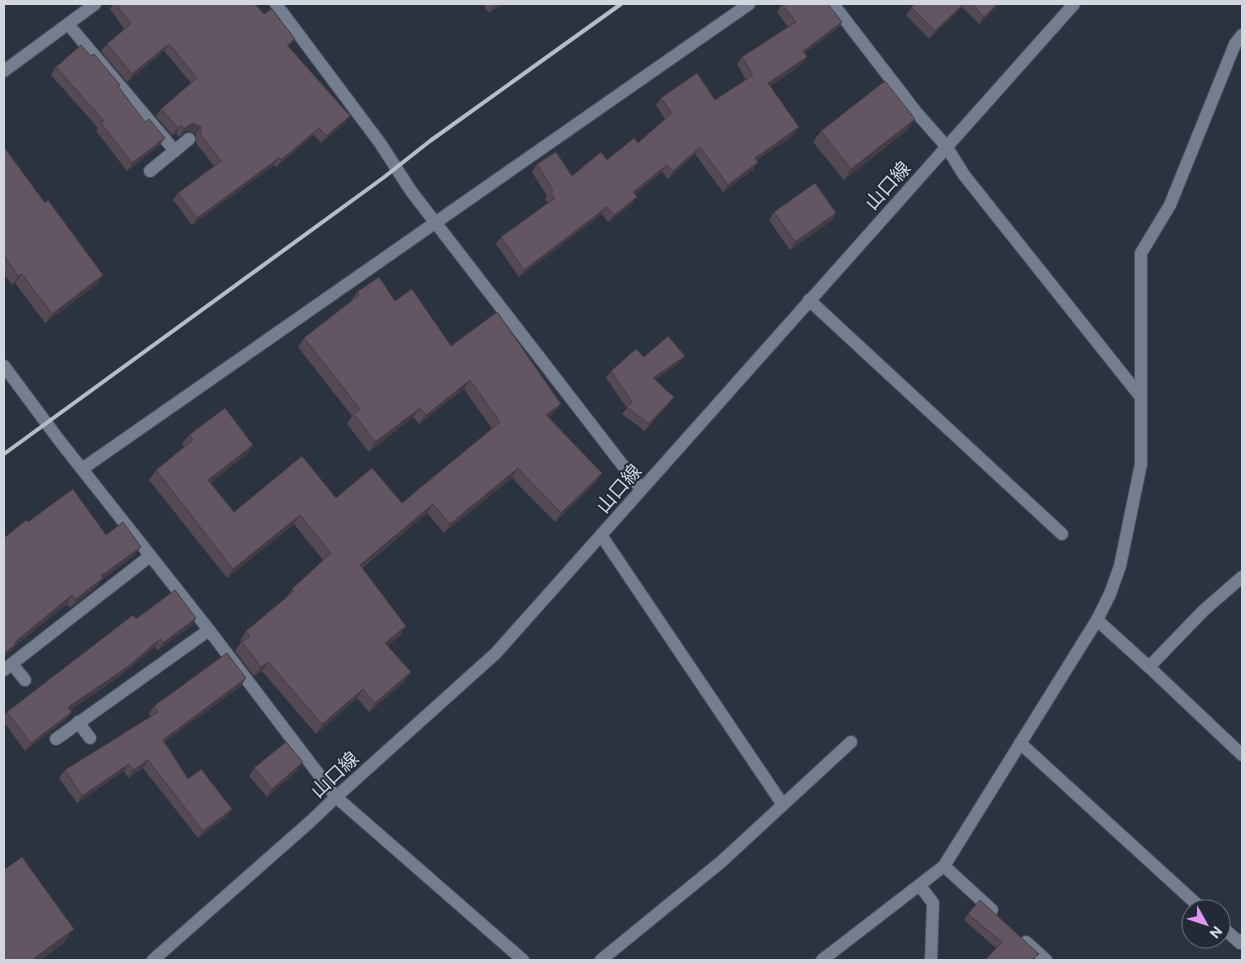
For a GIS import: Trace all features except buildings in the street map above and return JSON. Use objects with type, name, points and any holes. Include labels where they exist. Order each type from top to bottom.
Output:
[{"type":"street","points":[[4,71],[94,4]]},
{"type":"street","points":[[276,4],[380,143],[411,191],[641,490]]},
{"type":"street","points":[[82,469],[749,4]]},
{"type":"street","points":[[833,4],[916,112],[946,146],[964,174],[1140,396]]},
{"type":"street","name":"山口線","points":[[153,960],[304,828],[496,653],[1074,4]]},
{"type":"street","points":[[68,24],[174,152]]},
{"type":"street","points":[[822,960],[944,866],[1097,620],[1120,566],[1132,516],[1141,464],[1143,431],[1140,396],[1141,253],[1170,205],[1235,44],[1242,35]]},
{"type":"street","points":[[150,171],[189,139]]},
{"type":"street","points":[[810,300],[1062,534]]},
{"type":"street","points":[[4,366],[82,469],[210,630],[336,797],[523,960]]},
{"type":"street","points":[[601,535],[783,805]]},
{"type":"street","points":[[25,680],[8,667],[150,556]]},
{"type":"street","points":[[1148,667],[1203,611],[1242,577]]},
{"type":"street","points":[[1097,620],[1242,755]]},
{"type":"street","points":[[56,739],[210,630]]},
{"type":"street","points":[[78,722],[90,738]]},
{"type":"street","points":[[601,960],[721,862],[851,742]]},
{"type":"street","points":[[1020,743],[1191,899]]},
{"type":"street","points":[[944,866],[1002,920]]},
{"type":"street","points":[[920,886],[933,903],[932,960]]},
{"type":"street","points":[[1017,933],[1046,960]]},
{"type":"street","points":[[1231,934],[1241,943]]},
{"type":"railway","points":[[4,454],[383,178],[430,141],[621,4]]}]
